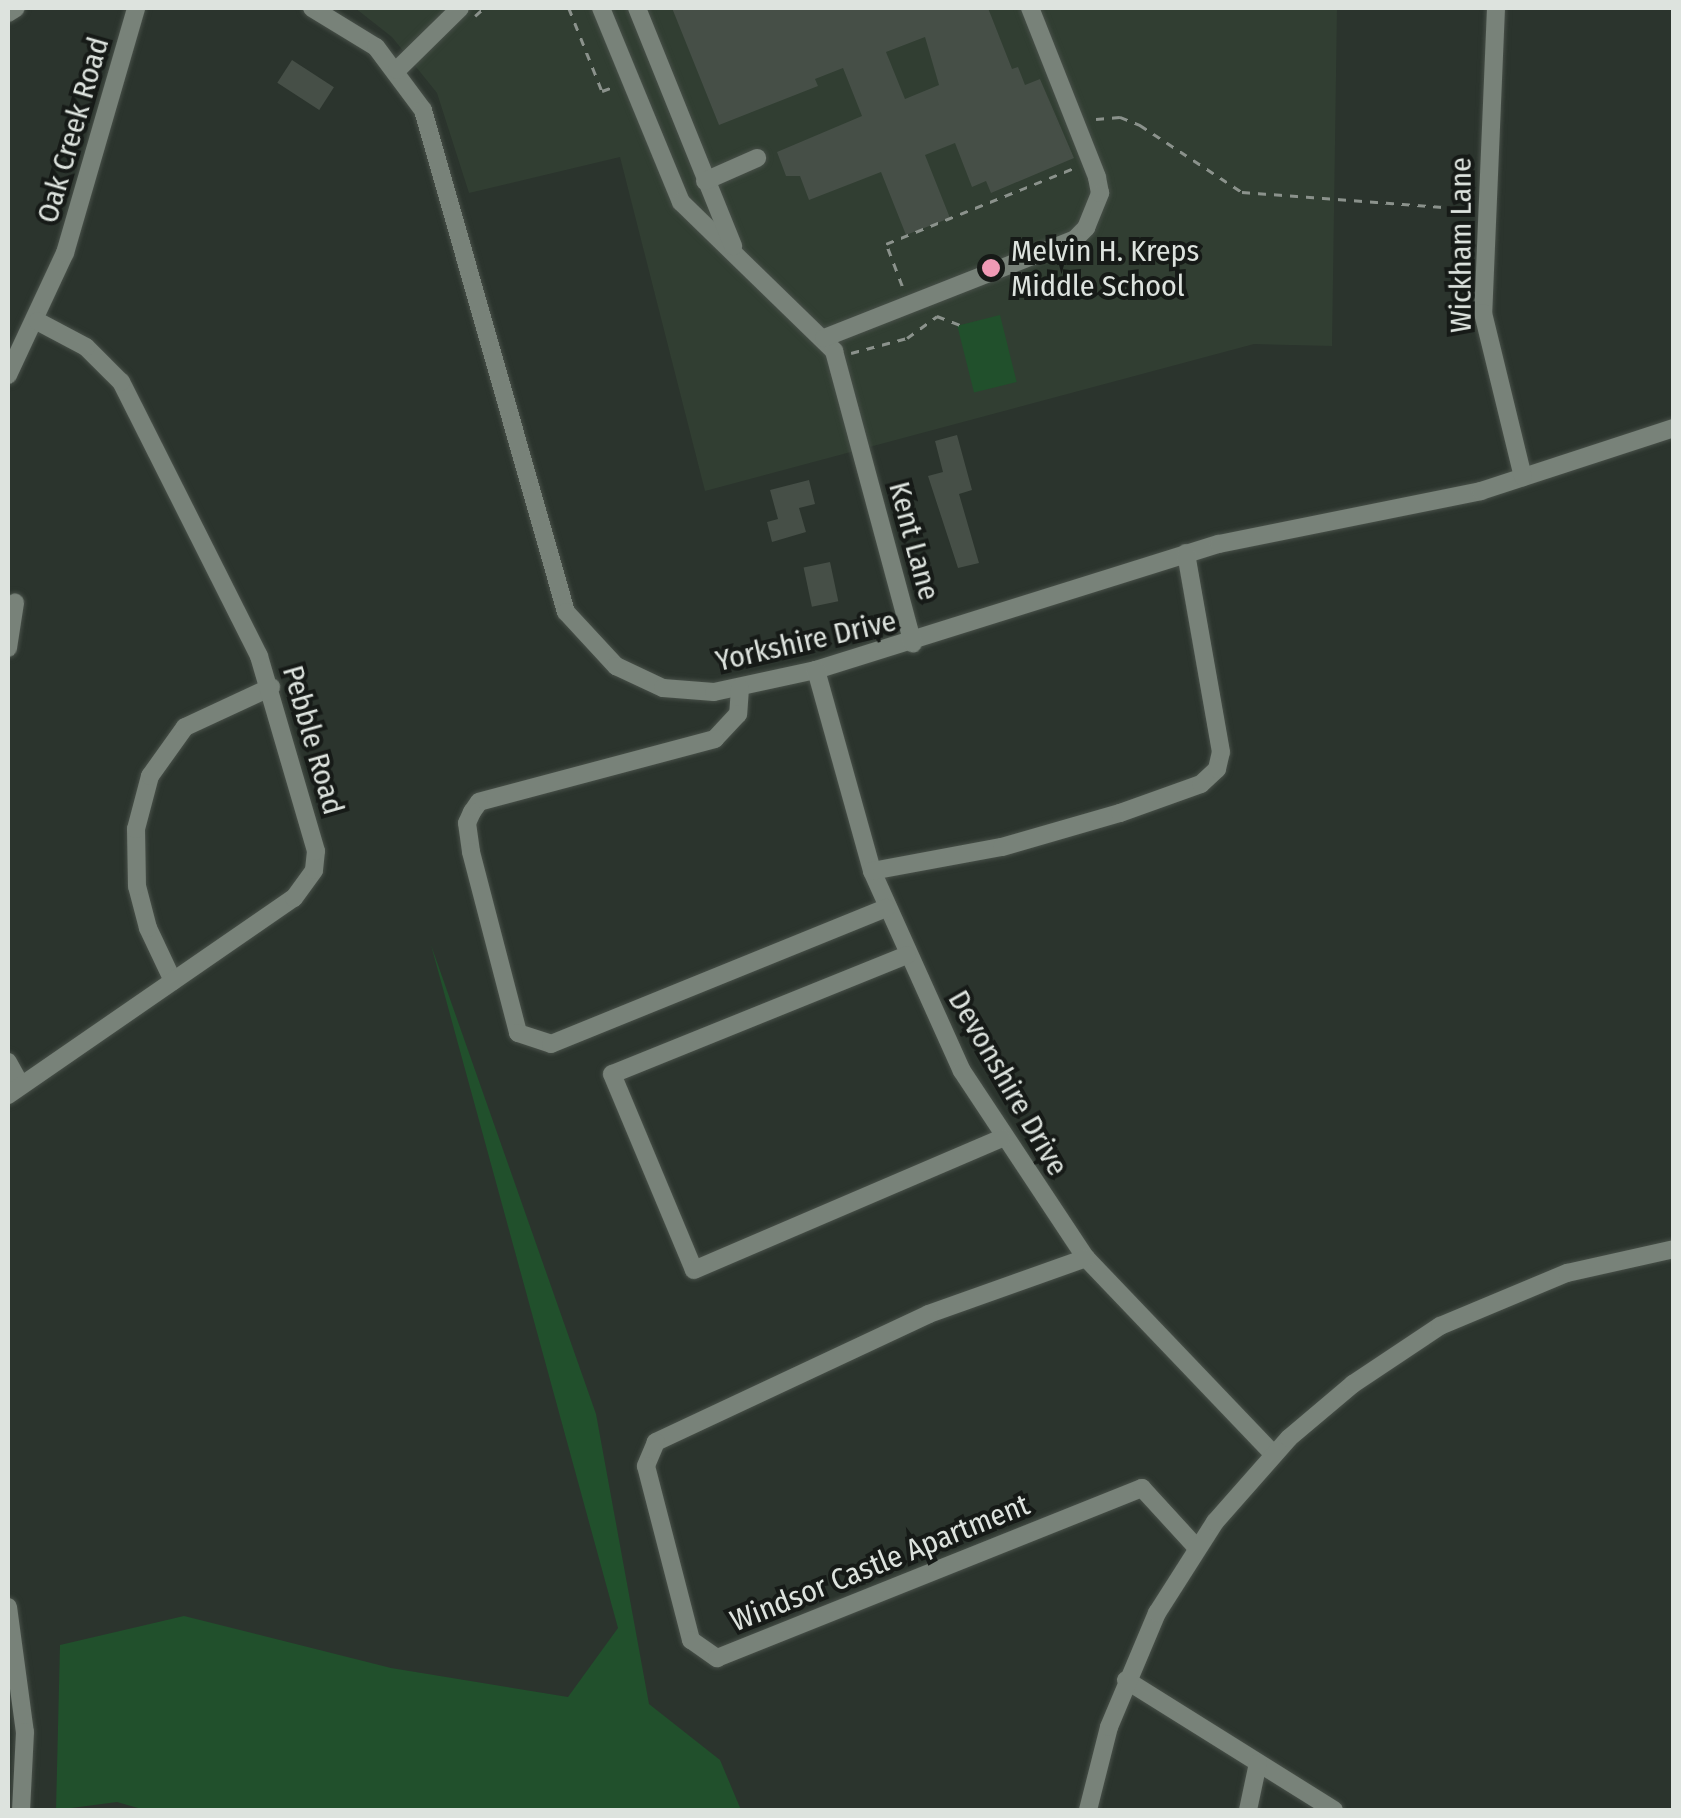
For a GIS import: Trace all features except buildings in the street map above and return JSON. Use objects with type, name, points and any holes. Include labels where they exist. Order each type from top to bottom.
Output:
[{"type":"street","points":[[8,14],[16,8]]},
{"type":"street","name":"Oak Creek Road","points":[[8,375],[36,320],[80,209],[136,8]]},
{"type":"street","name":"Yorkshire Drive","points":[[312,8],[361,35],[397,70],[434,140],[566,612],[596,650],[638,680],[689,692],[740,688],[816,670],[913,644],[1186,554],[1523,478],[1674,428]]},
{"type":"street","points":[[397,70],[460,8]]},
{"type":"street","points":[[601,8],[669,181],[681,202],[824,338],[1064,244],[1086,228],[1100,193],[1030,8]]},
{"type":"street","points":[[638,8],[736,251]]},
{"type":"street","name":"Wickham Lane","points":[[1496,8],[1486,210],[1486,337],[1523,478]]},
{"type":"street","points":[[705,181],[757,158]]},
{"type":"street","name":"Pebble Road","points":[[14,1090],[294,898],[314,870],[316,851],[271,687],[121,382],[86,348],[36,320]]},
{"type":"street","name":"Kent Lane","points":[[824,338],[840,364],[913,644]]},
{"type":"street","points":[[872,871],[1002,847],[1120,813],[1201,784],[1217,769],[1220,752],[1186,554]]},
{"type":"street","points":[[8,648],[14,603]]},
{"type":"street","name":"Devonshire Drive","points":[[816,670],[886,908],[906,955],[1002,1138],[1086,1258],[1145,1327],[1273,1454]]},
{"type":"street","points":[[173,981],[148,928],[137,886],[136,830],[150,776],[185,726],[271,687]]},
{"type":"street","points":[[740,688],[738,714],[715,739],[479,802],[472,812],[467,823],[471,852],[518,1032],[551,1044],[886,908]]},
{"type":"street","points":[[906,955],[612,1074],[694,1270],[1002,1138]]},
{"type":"street","points":[[8,1062],[14,1090]]},
{"type":"street","points":[[1088,1810],[1126,1680],[1197,1548],[1273,1454],[1353,1384],[1440,1326],[1566,1273],[1674,1249]]},
{"type":"street","name":"Windsor Castle Apartment","points":[[1086,1258],[929,1314],[656,1442],[646,1466],[690,1640],[718,1658],[1142,1488],[1197,1548]]},
{"type":"street","points":[[8,1606],[24,1715],[21,1810]]},
{"type":"street","points":[[1126,1680],[1334,1810]]},
{"type":"street","points":[[1248,1810],[1258,1762]]},
{"type":"path","points":[[570,8],[602,91],[617,86]]},
{"type":"path","points":[[1088,122],[1120,117],[1140,126],[1242,192],[1486,210]]},
{"type":"path","points":[[901,293],[886,244],[1079,166]]},
{"type":"path","points":[[850,354],[907,338],[937,316],[961,325]]},
{"type":"shaded area","name":"Melvin H. Kreps Middle School","points":[[355,8],[1337,8],[1332,346],[1254,344],[705,491],[620,157],[469,193],[437,93],[392,37]]},
{"type":"green space","points":[[1000,315],[1017,382],[974,393],[957,326]]},
{"type":"green space","points":[[431,945],[596,1414],[649,1704],[720,1760],[741,1810],[145,1810],[117,1802],[56,1810],[60,1645],[184,1616],[391,1668],[568,1697],[618,1628]]},
{"type":"place","name":"Melvin H. Kreps Middle School","points":[[991,268]]}]
